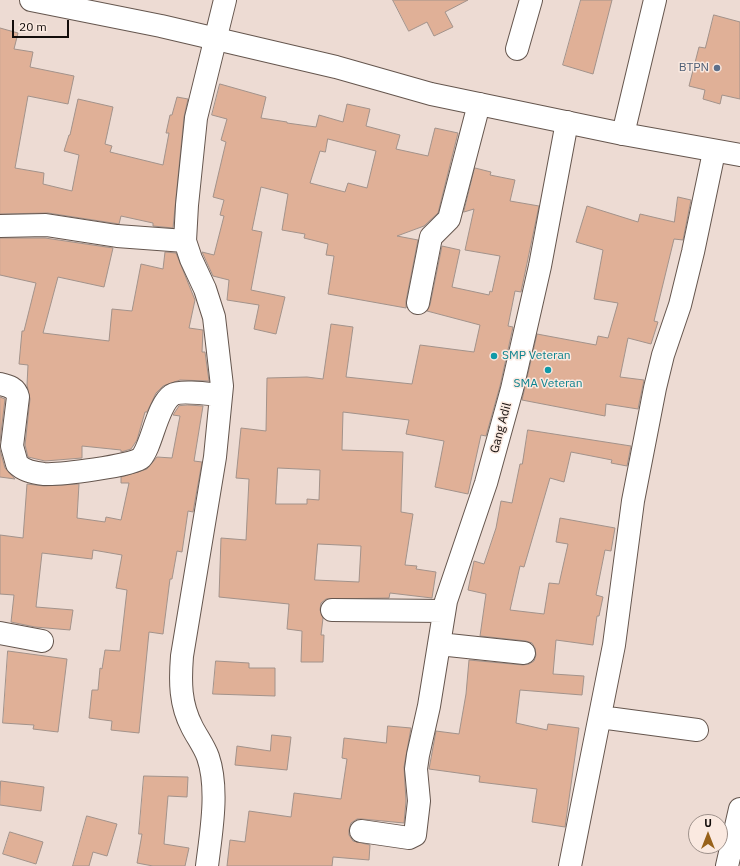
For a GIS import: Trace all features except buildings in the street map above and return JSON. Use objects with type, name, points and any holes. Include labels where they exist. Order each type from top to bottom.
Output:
[{"type":"street","points":[[31,0],[216,38],[336,67],[431,94],[623,134],[740,156]]},
{"type":"street","points":[[207,866],[213,806],[212,777],[208,757],[183,704],[180,680],[182,656],[215,457],[222,386],[214,317],[205,289],[191,259],[186,240],[187,205],[196,118],[225,0]]},
{"type":"street","points":[[517,49],[531,0]]},
{"type":"street","points":[[623,134],[655,0]]},
{"type":"street","points":[[418,303],[431,237],[449,219],[479,104]]},
{"type":"street","name":"Gang Adil","points":[[361,831],[402,838],[412,837],[414,835],[419,801],[416,769],[429,706],[446,601],[486,483],[512,389],[540,266],[567,122]]},
{"type":"street","points":[[570,866],[614,646],[633,502],[655,388],[663,355],[680,304],[693,252],[714,152]]},
{"type":"street","points":[[0,226],[46,225],[117,236],[186,240]]},
{"type":"street","points":[[0,384],[12,388],[18,394],[12,446],[17,464],[27,471],[47,474],[104,468],[138,460],[145,451],[156,420],[170,396],[178,393],[221,395]]},
{"type":"street","points":[[332,610],[444,612]]},
{"type":"street","points":[[0,633],[42,641]]},
{"type":"street","points":[[439,644],[524,653]]},
{"type":"street","points":[[600,717],[697,730]]},
{"type":"street","points":[[727,866],[740,809]]},
{"type":"place","name":"BTPN","points":[[717,68]]},
{"type":"place","name":"SMP Veteran","points":[[494,356]]},
{"type":"place","name":"SMA Veteran","points":[[548,370]]}]
